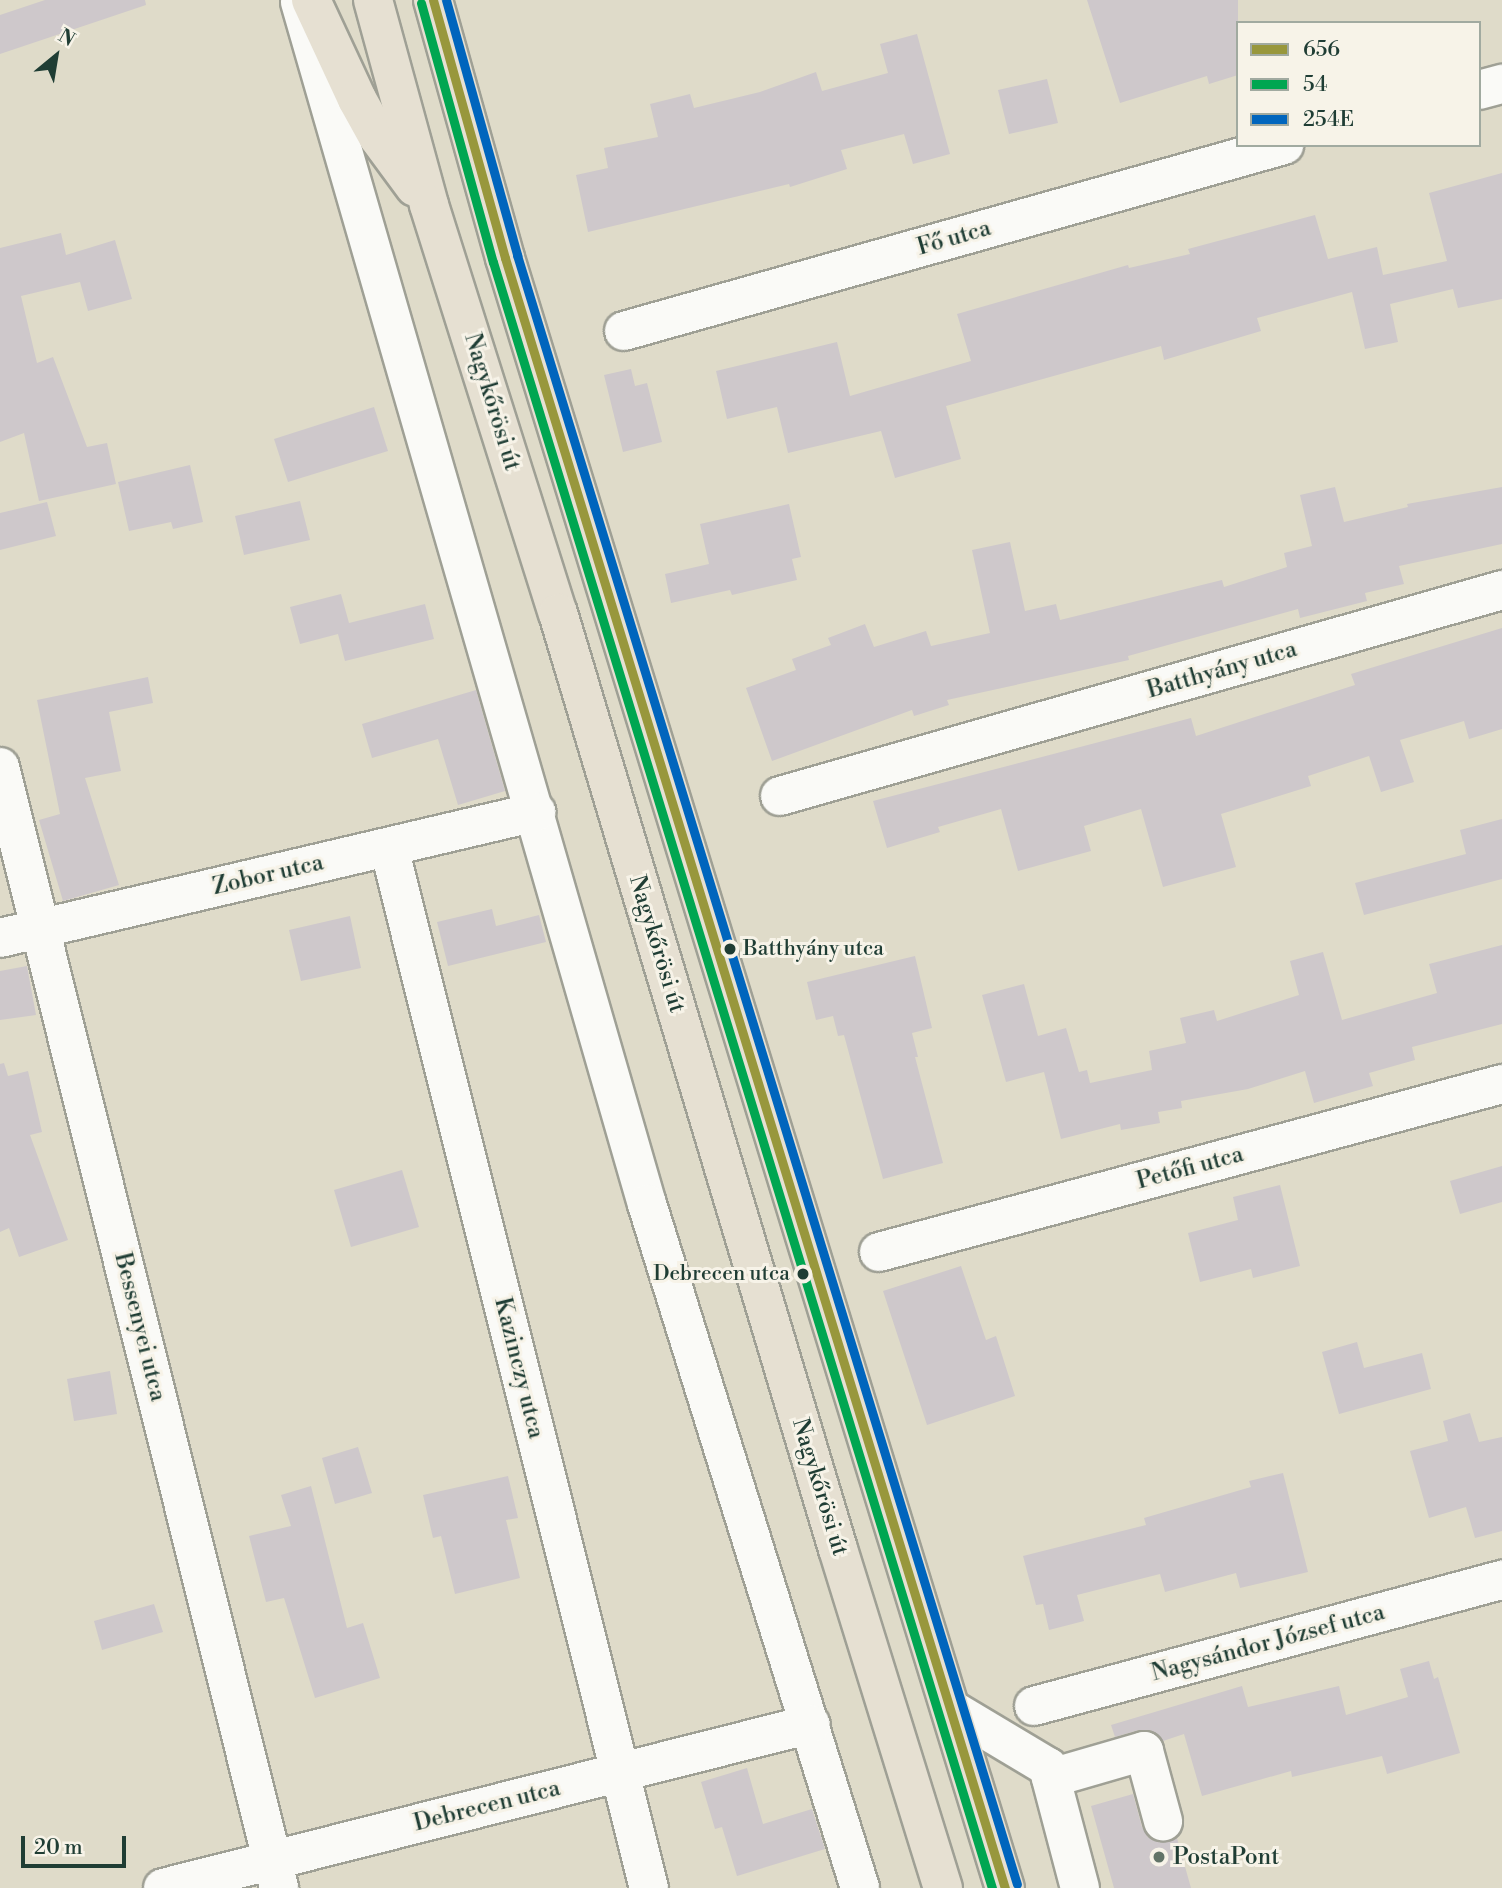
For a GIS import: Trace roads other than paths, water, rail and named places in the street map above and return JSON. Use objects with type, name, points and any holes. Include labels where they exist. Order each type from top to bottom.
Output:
[{"type":"main road","points":[[311,0],[373,128],[429,205]]},
{"type":"main road","name":"Nagykőrösi út","points":[[373,0],[429,205],[558,613],[838,1549],[943,1888]]},
{"type":"main road","points":[[433,0],[505,258],[1005,1888]]},
{"type":"street","points":[[299,0],[536,812],[647,1204],[860,1888]]},
{"type":"street","points":[[1481,89],[1502,84]]},
{"type":"street","name":"Fő utca","points":[[624,331],[1277,147]]},
{"type":"street","name":"Batthyány utca","points":[[780,796],[1502,590]]},
{"type":"street","name":"Bessenyei utca","points":[[0,767],[276,1874]]},
{"type":"street","name":"Zobor utca","points":[[0,938],[536,812]]},
{"type":"street","name":"Kazinczy utca","points":[[389,847],[649,1888]]},
{"type":"street","name":"Petőfi utca","points":[[878,1252],[1502,1084]]},
{"type":"street","name":"Nagysándor József utca","points":[[1034,1706],[1502,1580]]},
{"type":"street","points":[[951,1709],[1048,1767],[1080,1888]]},
{"type":"street","name":"Debrecen utca","points":[[163,1888],[276,1874],[620,1772],[811,1724]]},
{"type":"street","points":[[1051,1778],[1144,1751],[1163,1821]]},
{"type":"place","name":"Batthyány utca","points":[[730,949]]},
{"type":"place","name":"Debrecen utca","points":[[803,1274]]},
{"type":"place","name":"PostaPont","points":[[1159,1857]]}]
